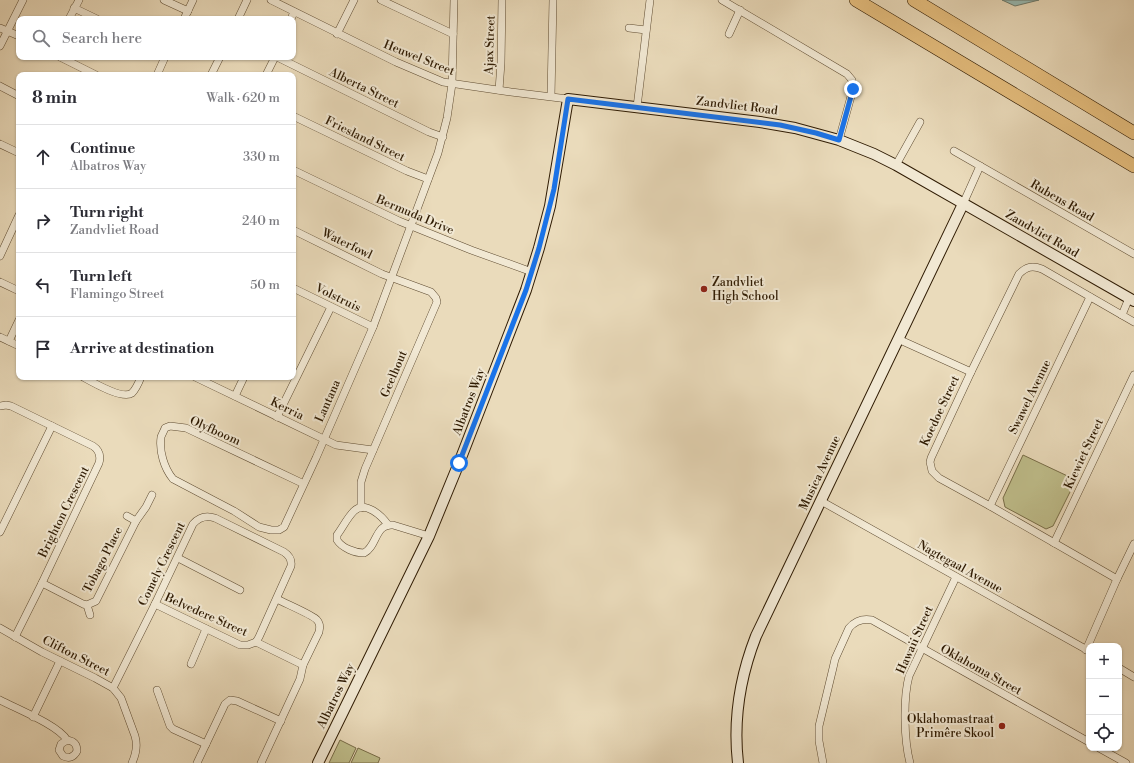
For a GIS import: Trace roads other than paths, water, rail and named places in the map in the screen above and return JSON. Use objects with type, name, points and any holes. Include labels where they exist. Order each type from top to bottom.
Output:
[{"type":"highway","points":[[856,0],[1134,166]]},
{"type":"highway","points":[[914,0],[1134,132]]},
{"type":"street","points":[[0,46],[23,0]]},
{"type":"street","points":[[70,16],[79,0]]},
{"type":"street","points":[[164,0],[188,11]]},
{"type":"street","points":[[186,16],[193,0]]},
{"type":"street","points":[[240,16],[248,0]]},
{"type":"street","name":"Heuwel Street","points":[[271,0],[337,34],[443,82],[568,99]]},
{"type":"street","points":[[337,34],[354,0]]},
{"type":"street","points":[[381,0],[453,34]]},
{"type":"street","name":"Lantana","points":[[279,530],[284,527],[304,484],[373,327],[443,137],[452,84],[454,0]]},
{"type":"street","name":"Ajax Street","points":[[499,90],[502,0]]},
{"type":"street","points":[[551,96],[553,0]]},
{"type":"street","points":[[637,107],[650,0]]},
{"type":"street","points":[[722,0],[847,74],[852,80],[853,89],[839,140]]},
{"type":"street","points":[[74,8],[91,16]]},
{"type":"street","points":[[729,34],[740,10]]},
{"type":"street","points":[[292,16],[294,12]]},
{"type":"street","points":[[0,28],[16,35]]},
{"type":"street","points":[[629,28],[646,30]]},
{"type":"street","points":[[66,60],[90,72]]},
{"type":"street","points":[[158,72],[164,60]]},
{"type":"street","points":[[212,72],[218,60]]},
{"type":"street","points":[[268,72],[274,60]]},
{"type":"street","name":"Alberta Street","points":[[282,60],[429,132],[443,137]]},
{"type":"street","points":[[0,86],[16,94]]},
{"type":"street","name":"Zandvliet Road","points":[[568,99],[780,125],[810,131],[839,140],[896,165],[1132,300]]},
{"type":"street","name":"Albatros Way","points":[[318,763],[429,536],[467,444],[526,290],[550,206],[568,99]]},
{"type":"street","name":"Friesland Street","points":[[296,117],[407,171],[428,179]]},
{"type":"street","points":[[896,165],[920,122]]},
{"type":"street","points":[[1,147],[16,152]]},
{"type":"street","name":"Rubens Road","points":[[954,151],[1134,254]]},
{"type":"street","points":[[963,204],[980,166]]},
{"type":"street","name":"Bermuda Drive","points":[[296,171],[410,226],[532,272]]},
{"type":"street","name":"Musica Avenue","points":[[738,763],[736,737],[739,700],[751,650],[963,204]]},
{"type":"street","points":[[0,256],[16,221]]},
{"type":"street","name":"Waterfowl","points":[[296,231],[391,277]]},
{"type":"street","name":"Koedoe Street","points":[[1118,579],[939,478],[932,471],[930,466],[931,458],[971,372],[1019,274],[1023,270],[1032,267],[1042,269],[1134,322]]},
{"type":"street","name":"Geelhout","points":[[361,508],[361,482],[364,470],[437,302],[436,298],[431,292],[391,277]]},
{"type":"street","points":[[0,282],[16,290]]},
{"type":"street","name":"Volstruis","points":[[296,290],[373,327]]},
{"type":"street","name":"Swawel Avenue","points":[[990,506],[1090,298]]},
{"type":"street","points":[[1122,315],[1132,300]]},
{"type":"street","points":[[296,378],[331,307]]},
{"type":"street","points":[[9,341],[16,326]]},
{"type":"street","points":[[0,337],[16,344]]},
{"type":"street","points":[[898,339],[971,372]]},
{"type":"street","name":"Kiewiet Street","points":[[1054,543],[1134,375]]},
{"type":"street","points":[[89,380],[124,396],[134,390],[139,380]]},
{"type":"street","name":"Kerria","points":[[201,380],[336,445],[373,450]]},
{"type":"street","points":[[235,396],[243,380]]},
{"type":"street","points":[[277,417],[295,380]]},
{"type":"street","name":"Brighton Crescent","points":[[0,406],[11,406],[93,446],[99,452],[100,460],[15,637]]},
{"type":"street","points":[[0,532],[52,426]]},
{"type":"street","name":"Olyfboom","points":[[279,530],[259,527],[234,511],[173,479],[167,472],[164,464],[161,436],[165,428],[170,426],[186,428],[304,484]]},
{"type":"street","name":"Tobago Place","points":[[42,583],[78,602],[87,605],[96,602],[136,521],[152,495]]},
{"type":"street","name":"Nagtegaal Avenue","points":[[821,501],[1086,650]]},
{"type":"street","points":[[388,525],[379,513],[368,508],[361,508],[355,510],[337,535],[337,540],[341,545],[355,552],[364,553],[370,549],[381,528],[384,526],[388,525],[429,536]]},
{"type":"street","name":"Tobago Place","points":[[127,516],[136,521]]},
{"type":"street","name":"Comely Crescent","points":[[113,688],[178,558],[193,524],[197,520],[207,516],[215,518],[284,552],[290,557],[292,562],[256,642]]},
{"type":"street","points":[[1091,643],[1134,544]]},
{"type":"street","points":[[178,558],[240,590]]},
{"type":"street","name":"Hawaii Street","points":[[910,763],[907,749],[906,730],[907,682],[921,649],[956,577]]},
{"type":"street","points":[[261,763],[300,679],[303,665],[320,627],[313,616],[276,599]]},
{"type":"street","name":"Belvedere Street","points":[[155,604],[240,645],[248,645],[256,642],[303,665]]},
{"type":"street","name":"Tobago Place","points":[[87,605],[90,615]]},
{"type":"street","name":"Oklahoma Street","points":[[823,763],[819,741],[819,726],[835,659],[849,628],[852,624],[863,619],[872,620],[921,649],[1086,740]]},
{"type":"street","name":"Clifton Street","points":[[0,628],[42,652],[113,688],[121,698],[136,736],[136,751],[132,763]]},
{"type":"street","points":[[190,664],[206,629]]},
{"type":"street","points":[[33,717],[60,661]]},
{"type":"street","points":[[1122,670],[1134,677]]},
{"type":"street","points":[[157,690],[170,726],[173,729],[206,744]]},
{"type":"street","points":[[0,700],[52,726],[64,735],[67,740]]},
{"type":"street","points":[[197,763],[225,704],[230,700],[237,701],[281,721]]},
{"type":"street","points":[[1105,751],[1126,763]]},
{"type":"water","points":[[1002,0],[1039,0],[1015,6]]},
{"type":"place","name":"Zandvliet High School","points":[[704,289]]},
{"type":"place","name":"Oklahomastraat Primêre Skool","points":[[1002,726]]}]
